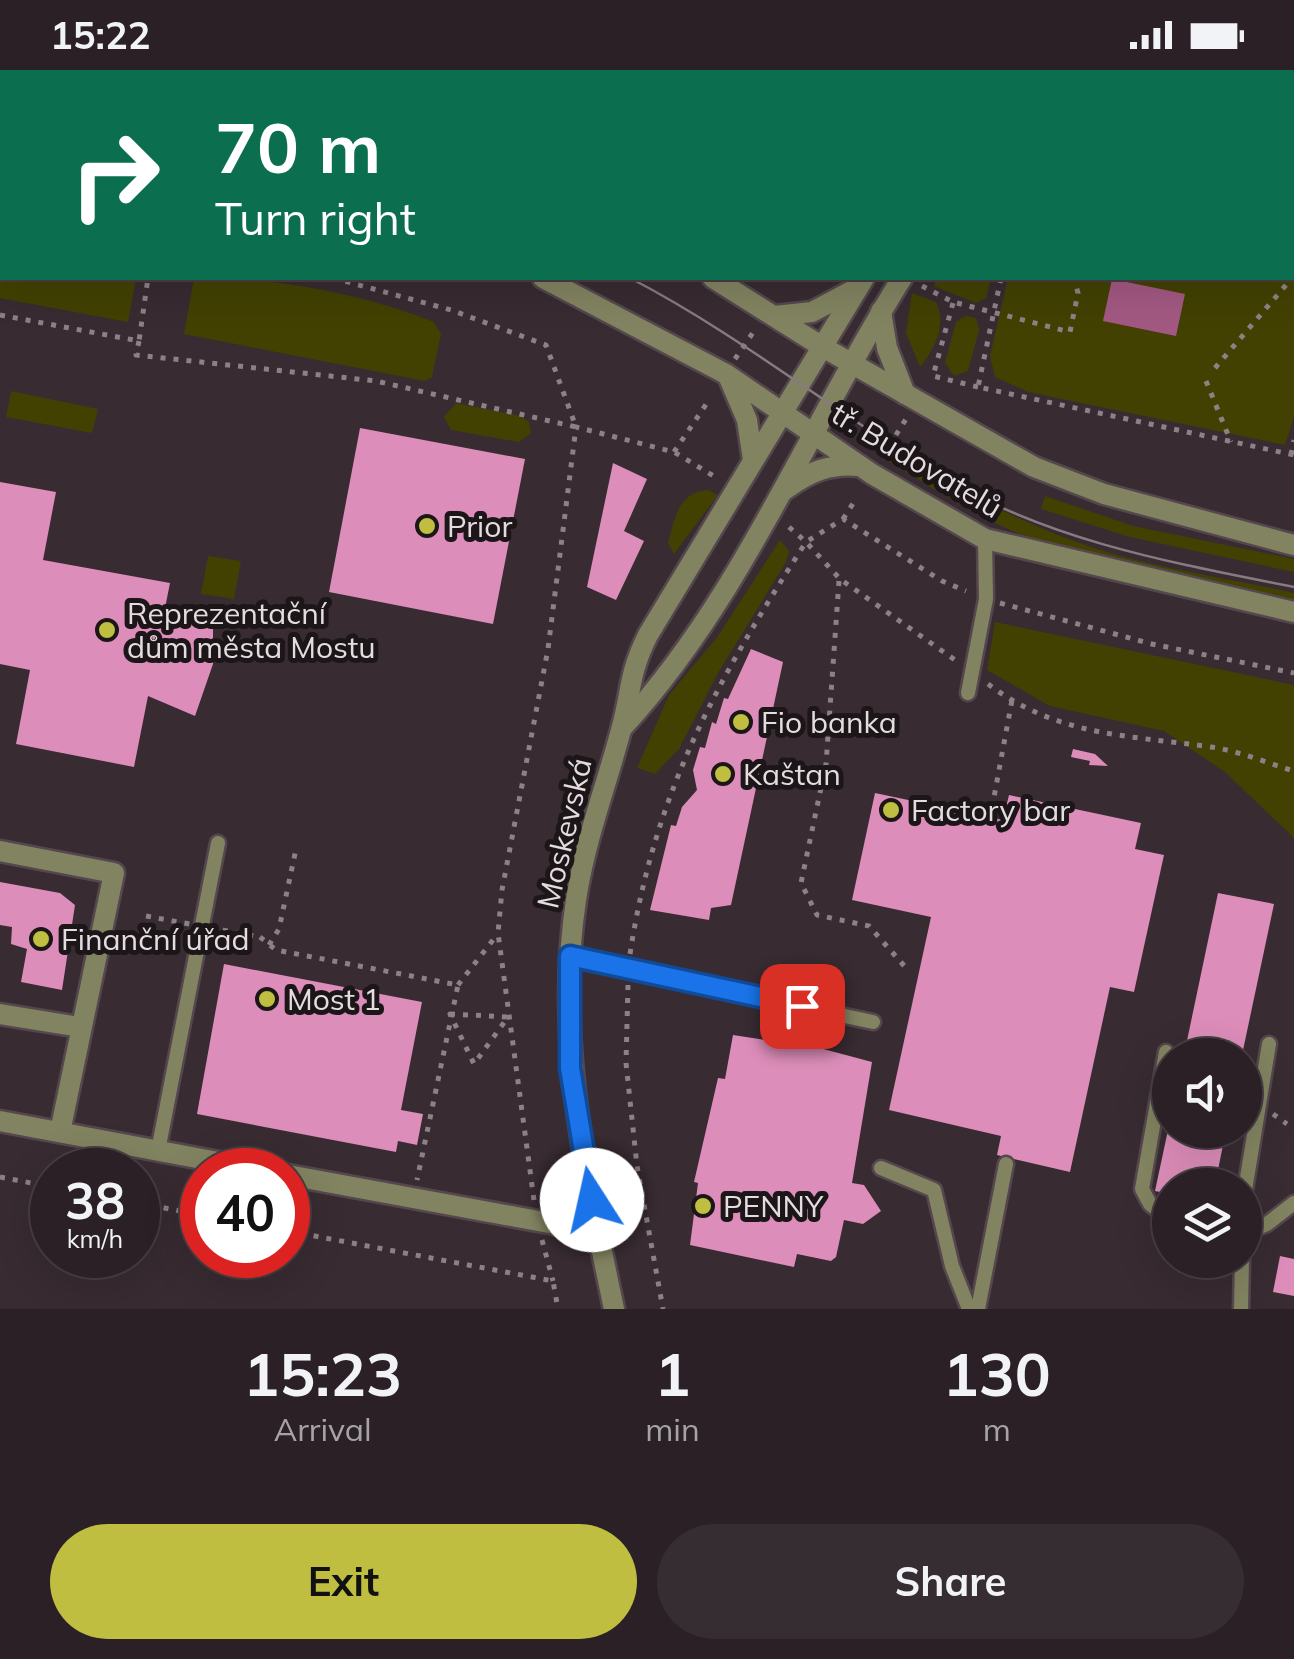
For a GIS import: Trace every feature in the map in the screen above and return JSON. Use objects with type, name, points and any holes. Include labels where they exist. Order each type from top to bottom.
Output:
[{"type":"street","name":"tř. Budovatelů","points":[[547,280],[732,369],[780,412],[985,539],[1294,612]]},
{"type":"street","name":"tř. Budovatelů","points":[[716,280],[767,320],[851,362],[996,449],[1078,486],[1294,545]]},
{"type":"street","name":"Moskevská","points":[[622,728],[668,676],[781,493],[851,362],[901,280]]},
{"type":"street","points":[[767,320],[812,312],[861,282]]},
{"type":"street","name":"Moskevská","points":[[614,1309],[570,1068],[570,956],[595,806],[622,728],[630,669],[861,282]]},
{"type":"street","points":[[881,311],[887,348],[905,394]]},
{"type":"street","points":[[732,369],[747,420],[753,462]]},
{"type":"street","points":[[781,493],[819,470],[838,464],[862,466]]},
{"type":"street","points":[[0,852],[114,873],[60,1132]]},
{"type":"street","points":[[0,1014],[80,1027]]},
{"type":"street","points":[[0,1121],[147,1148]]},
{"type":"street","points":[[310,1179],[598,1232]]},
{"type":"lane","points":[[968,693],[986,599],[985,539]]},
{"type":"lane","points":[[158,1148],[218,843]]},
{"type":"lane","points":[[570,956],[874,1022]]},
{"type":"lane","points":[[1249,1168],[1269,1044]]},
{"type":"lane","points":[[1152,1132],[1142,1189],[1152,1206]]},
{"type":"lane","points":[[978,1309],[1006,1164]]},
{"type":"lane","points":[[881,1168],[921,1180],[934,1190],[952,1266],[969,1309]]},
{"type":"lane","points":[[1262,1226],[1294,1204]]},
{"type":"lane","points":[[1241,1309],[1242,1278]]},
{"type":"path","points":[[148,280],[136,355],[376,381],[674,452],[724,482]]},
{"type":"path","points":[[340,280],[452,310],[546,345],[576,427],[548,649],[502,890],[498,933],[536,1220],[558,1309]]},
{"type":"path","points":[[978,388],[1002,280]]},
{"type":"path","points":[[926,288],[953,302],[1070,332],[1078,293],[1075,280]]},
{"type":"path","points":[[1214,368],[1290,280]]},
{"type":"path","points":[[953,302],[933,376],[1292,455],[1294,440]]},
{"type":"path","points":[[0,315],[139,341]]},
{"type":"path","points":[[732,369],[767,320]]},
{"type":"path","points":[[1206,381],[1232,442]]},
{"type":"path","points":[[674,452],[707,402]]},
{"type":"path","points":[[882,457],[906,419]]},
{"type":"path","points":[[663,1309],[637,1166],[626,1064],[628,969],[656,828],[693,734],[739,645],[806,542],[844,519],[854,502]]},
{"type":"path","points":[[844,519],[942,581],[986,599],[1152,644],[1294,673]]},
{"type":"path","points":[[790,527],[840,579],[1012,700],[1069,727],[1113,738],[1215,747],[1294,771]]},
{"type":"path","points":[[840,579],[826,764],[802,883],[816,915],[869,926],[908,969]]},
{"type":"path","points":[[992,808],[1012,700]]},
{"type":"path","points":[[269,945],[279,929],[296,849]]},
{"type":"path","points":[[146,916],[260,937],[276,950],[458,985]]},
{"type":"path","points":[[405,1197],[407,1186],[417,1180],[458,985],[498,933]]},
{"type":"path","points":[[450,1014],[508,1017]]},
{"type":"path","points":[[450,1014],[474,1064],[508,1017]]},
{"type":"path","points":[[0,1177],[30,1182]]},
{"type":"path","points":[[310,1235],[553,1281]]},
{"type":"shaded area","points":[[0,280],[136,280],[128,322],[0,298]]},
{"type":"shaded area","points":[[194,280],[254,280],[376,303],[434,322],[441,334],[432,377],[425,381],[184,334]]},
{"type":"shaded area","points":[[936,280],[990,280],[986,298],[976,303],[934,286]]},
{"type":"shaded area","points":[[1008,280],[1294,280],[1294,417],[1285,445],[1028,392],[995,377],[990,356]]},
{"type":"shaded area","points":[[1112,280],[1185,294],[1176,336],[1103,321]]},
{"type":"shaded area","points":[[912,293],[936,302],[940,319],[935,344],[920,367],[906,333]]},
{"type":"shaded area","points":[[966,316],[976,318],[979,330],[968,371],[954,376],[945,363],[956,322]]},
{"type":"shaded area","points":[[11,391],[98,409],[92,433],[6,417]]},
{"type":"shaded area","points":[[456,403],[520,416],[529,422],[531,433],[519,442],[451,430],[444,417]]},
{"type":"shaded area","points":[[894,451],[971,495],[1079,543],[1177,569],[1294,593],[1294,605],[1161,578],[1062,551],[1012,531],[940,492],[888,461]]},
{"type":"shaded area","points":[[708,490],[718,495],[674,554],[668,543],[679,508],[690,496]]},
{"type":"shaded area","points":[[1045,496],[1133,526],[1294,559],[1294,572],[1130,537],[1041,509]]},
{"type":"shaded area","points":[[780,540],[789,551],[786,562],[718,673],[679,749],[655,774],[637,768],[669,695],[718,636]]},
{"type":"shaded area","points":[[208,556],[241,561],[234,599],[201,594]]},
{"type":"shaded area","points":[[995,622],[1294,685],[1294,838],[1225,772],[1164,731],[1050,706],[987,670]]},
{"type":"building","name":"Prior","points":[[360,428],[525,459],[493,624],[329,592]]},
{"type":"building","points":[[613,463],[647,479],[624,531],[644,541],[616,600],[587,587]]},
{"type":"building","name":"Reprezentační dům města Mostu","points":[[0,482],[56,492],[43,560],[170,583],[162,623],[213,621],[213,664],[195,716],[148,696],[134,767],[16,744],[30,670],[0,664]]},
{"type":"building","points":[[751,649],[783,662],[731,905],[711,908],[709,920],[650,910],[671,825],[676,826],[682,807],[697,790],[693,770],[700,747],[705,748],[712,722],[716,724],[724,698],[728,699]]},
{"type":"building","points":[[1073,749],[1095,754],[1108,766],[1089,765],[1090,761],[1071,757]]},
{"type":"building","points":[[875,793],[1003,820],[1009,795],[1141,823],[1135,849],[1164,855],[1134,992],[1110,987],[1070,1172],[997,1155],[1001,1136],[889,1110],[931,917],[852,900]]},
{"type":"building","name":"Finanční úřad","points":[[0,882],[60,893],[75,905],[62,990],[21,982],[27,949],[11,944],[12,927],[0,925]]},
{"type":"building","points":[[1218,893],[1274,904],[1246,1038],[1188,1038]]},
{"type":"building","points":[[224,964],[422,1002],[401,1110],[423,1114],[417,1145],[398,1141],[396,1152],[197,1114]]},
{"type":"building","points":[[733,1035],[797,1042],[872,1062],[852,1183],[864,1185],[881,1211],[863,1224],[844,1220],[836,1257],[831,1261],[797,1254],[794,1267],[690,1245],[698,1183],[694,1182],[718,1078],[725,1079]]},
{"type":"building","points":[[1164,1148],[1222,1148],[1218,1168],[1160,1168]]},
{"type":"building","points":[[1280,1256],[1294,1259],[1294,1296],[1273,1292]]},
{"type":"tram line","points":[[634,280],[711,324],[906,454],[987,501],[1115,548],[1294,587]]},
{"type":"place","name":"Prior","points":[[427,526]]},
{"type":"place","name":"Reprezentační dům města Mostu","points":[[107,630]]},
{"type":"place","name":"Fio banka","points":[[741,722]]},
{"type":"place","name":"Kaštan","points":[[723,774]]},
{"type":"place","name":"Factory bar","points":[[891,810]]},
{"type":"place","name":"Finanční úřad","points":[[41,939]]},
{"type":"place","name":"Most 1","points":[[267,999]]},
{"type":"place","name":"PENNY","points":[[703,1206]]},
{"type":"route","points":[[592,1200],[570,1068],[570,956],[802,1006]]}]
